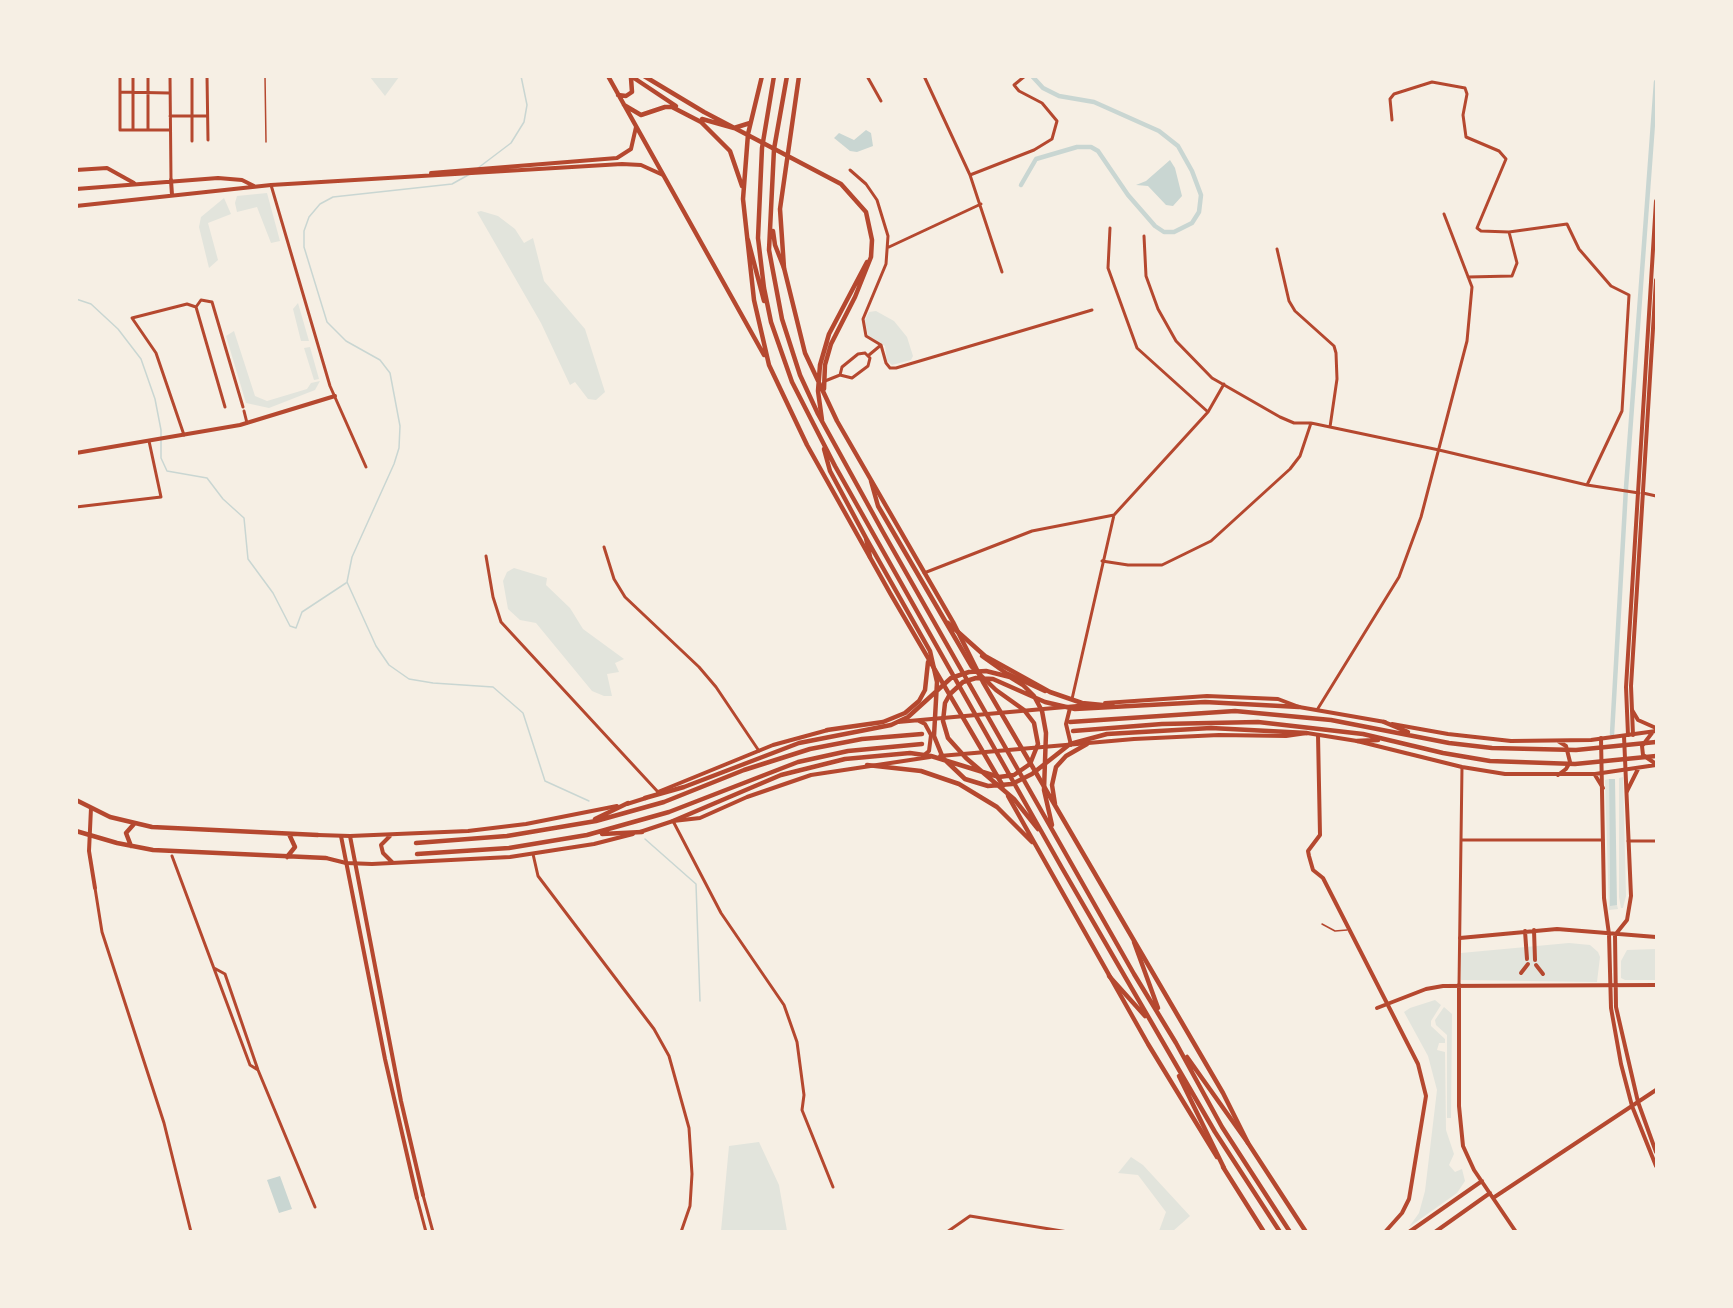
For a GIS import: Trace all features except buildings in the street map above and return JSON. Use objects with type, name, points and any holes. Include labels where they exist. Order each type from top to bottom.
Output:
[{"type":"main road","points":[[608,76],[769,365],[807,445],[928,662],[984,752],[1109,976],[1264,1232]]},
{"type":"main road","points":[[644,76],[704,112],[801,162],[851,192],[866,212],[872,248],[868,267],[831,344],[823,383],[824,394]]},
{"type":"main road","points":[[743,200],[750,123],[762,76]]},
{"type":"main road","points":[[771,322],[764,288],[758,223],[762,148],[774,76]]},
{"type":"main road","points":[[787,76],[774,149],[769,250],[788,340],[800,375],[822,422],[1176,1042],[1222,1127],[1290,1232]]},
{"type":"main road","points":[[784,268],[780,209],[799,76]]},
{"type":"main road","points":[[618,95],[626,96],[632,92],[631,77]]},
{"type":"main road","points":[[631,77],[658,96],[708,123],[734,128],[750,123]]},
{"type":"main road","points":[[624,105],[641,115],[664,107],[672,107],[710,128],[730,151],[742,184],[754,300],[769,365]]},
{"type":"main road","points":[[771,217],[775,245],[784,268],[805,353],[824,394],[871,481],[953,622],[1001,713],[1223,1093],[1248,1143]]},
{"type":"main road","points":[[748,240],[771,322],[792,381],[846,486],[1215,1132],[1280,1232]]},
{"type":"main road","points":[[822,422],[818,391],[820,365],[829,334],[859,281],[872,248]]},
{"type":"main road","points":[[822,441],[830,471],[933,661],[937,682],[933,723],[936,744],[942,758],[965,778],[988,786],[1012,784],[1032,774],[1060,751],[1080,740],[1107,734],[1186,729],[1265,729],[1307,733]]},
{"type":"main road","points":[[673,821],[750,787],[821,764],[886,753],[931,756],[999,777],[1014,775],[1030,764],[1038,744],[1034,723],[1024,710],[996,690],[972,667],[878,506],[871,481]]},
{"type":"main road","points":[[866,538],[870,556]]},
{"type":"main road","points":[[937,610],[975,649],[1057,695],[1082,703],[1143,706]]},
{"type":"main road","points":[[953,622],[992,664],[1042,690],[1097,704]]},
{"type":"main road","points":[[827,730],[876,723],[905,713],[919,701],[925,690],[928,662]]},
{"type":"main road","points":[[645,798],[684,787],[799,743],[891,725],[908,717],[951,678],[969,672],[997,672],[1023,685],[1034,696],[1042,711],[1046,734],[1044,790],[1055,833]]},
{"type":"main road","points":[[1047,841],[1014,799],[966,758],[948,738],[943,721],[943,710],[950,694],[963,682],[985,678],[1061,707],[1092,710],[1182,703],[1245,702],[1299,707]]},
{"type":"main road","points":[[1070,722],[1177,713],[1256,711],[1331,720],[1492,748],[1576,750],[1656,742]]},
{"type":"main road","points":[[1073,731],[1173,723],[1258,722],[1304,726],[1385,739],[1443,753],[1490,761],[1575,764],[1656,756]]},
{"type":"main road","points":[[1384,722],[1419,737]]},
{"type":"main road","points":[[416,843],[507,836],[586,823],[664,802],[744,771],[810,749],[862,740],[922,734]]},
{"type":"main road","points":[[1357,741],[1385,739]]},
{"type":"main road","points":[[417,854],[509,848],[587,835],[669,812],[798,762],[848,752],[922,744]]},
{"type":"main road","points":[[1058,813],[1052,785],[1056,767],[1066,756],[1087,744]]},
{"type":"main road","points":[[867,765],[921,771],[968,788],[1007,816],[1039,851]]},
{"type":"main road","points":[[76,800],[110,817],[134,824],[203,831],[318,835]]},
{"type":"main road","points":[[586,823],[628,803]]},
{"type":"main road","points":[[131,846],[126,833],[134,824]]},
{"type":"main road","points":[[76,831],[131,846],[213,854],[326,858]]},
{"type":"main road","points":[[587,835],[642,832]]},
{"type":"main road","points":[[288,857],[295,847],[289,834]]},
{"type":"main road","points":[[1134,942],[1162,1019]]},
{"type":"main road","points":[[1109,976],[1153,1024]]},
{"type":"main road","points":[[1176,1042],[1248,1143],[1306,1232]]},
{"type":"main road","points":[[1170,1054],[1224,1168]]},
{"type":"street","points":[[120,76],[120,130],[170,130]]},
{"type":"street","points":[[133,76],[133,130]]},
{"type":"street","points":[[148,76],[148,130]]},
{"type":"street","points":[[170,76],[172,195]]},
{"type":"street","points":[[192,76],[192,141]]},
{"type":"street","points":[[207,76],[208,140]]},
{"type":"street","points":[[867,76],[881,101]]},
{"type":"street","points":[[924,76],[970,176],[1002,272]]},
{"type":"street","points":[[970,176],[1034,150],[1052,139],[1057,121],[1042,103],[1019,91],[1014,85],[1024,78]]},
{"type":"street","points":[[1392,120],[1390,99],[1394,94],[1432,82],[1465,88],[1467,94],[1463,116],[1466,137],[1499,151],[1506,159],[1477,228],[1481,231],[1509,232],[1567,224],[1579,249],[1611,286],[1629,295],[1622,411],[1587,485]]},
{"type":"street","points":[[120,92],[170,93]]},
{"type":"street","points":[[170,116],[208,116]]},
{"type":"street","points":[[425,175],[462,169],[617,158],[631,149],[636,126]]},
{"type":"street","points":[[76,206],[271,185],[622,164],[641,165],[664,175]]},
{"type":"street","points":[[76,170],[114,170],[134,183]]},
{"type":"street","points":[[850,170],[866,184],[878,200],[884,217],[889,247],[874,297],[863,319],[866,336],[881,345],[886,363],[890,368],[1092,310]]},
{"type":"street","points":[[76,189],[171,180],[233,178],[255,187]]},
{"type":"street","points":[[271,185],[334,396],[366,467]]},
{"type":"street","points":[[1645,431],[1656,201]]},
{"type":"street","points":[[889,247],[981,204]]},
{"type":"street","points":[[1317,710],[1399,577],[1417,530],[1439,450],[1470,327],[1473,294],[1444,214]]},
{"type":"street","points":[[1110,228],[1108,268],[1137,348],[1146,359],[1208,412]]},
{"type":"street","points":[[1468,277],[1512,276],[1517,263],[1509,232]]},
{"type":"street","points":[[1144,236],[1146,276],[1158,309],[1176,341],[1212,378],[1280,417],[1294,423],[1311,423],[1439,450],[1587,485],[1656,496]]},
{"type":"street","points":[[1277,249],[1289,301],[1295,311],[1334,346],[1338,379],[1330,427]]},
{"type":"street","points":[[1628,735],[1632,710],[1631,686],[1641,493],[1656,280]]},
{"type":"street","points":[[196,307],[201,300],[212,302],[248,423]]},
{"type":"street","points":[[184,435],[156,352],[132,318],[187,304],[196,307]]},
{"type":"street","points":[[196,307],[225,407]]},
{"type":"street","points":[[840,375],[843,378],[852,378],[868,366],[869,355],[881,345]]},
{"type":"street","points":[[840,375],[842,367],[858,354],[869,355]]},
{"type":"street","points":[[823,383],[840,375]]},
{"type":"street","points":[[1072,699],[1114,515],[1208,412],[1224,384]]},
{"type":"street","points":[[76,453],[248,423],[334,396]]},
{"type":"street","points":[[1102,561],[1128,565],[1162,565],[1211,542],[1290,469],[1300,456],[1311,423]]},
{"type":"street","points":[[76,507],[161,497],[148,441]]},
{"type":"street","points":[[1612,934],[1627,920],[1630,911],[1626,687],[1641,493]]},
{"type":"street","points":[[924,573],[1032,531],[1114,515]]},
{"type":"street","points":[[604,547],[614,579],[625,597],[699,667],[759,751]]},
{"type":"street","points":[[486,556],[493,597],[501,622],[658,792]]},
{"type":"street","points":[[318,835],[391,835],[468,831],[598,812],[645,798],[759,751],[827,730],[1097,704],[1218,696],[1278,699],[1299,707],[1448,734],[1501,740],[1558,741],[1655,731]]},
{"type":"street","points":[[1070,707],[1066,724],[1071,745]]},
{"type":"street","points":[[1632,710],[1638,720],[1655,731]]},
{"type":"street","points":[[916,720],[925,724],[931,735],[929,750],[920,759]]},
{"type":"street","points":[[1655,731],[1642,746],[1643,755],[1656,764]]},
{"type":"street","points":[[326,858],[346,863],[393,863],[533,854],[642,832],[673,821],[700,818],[747,796],[811,775],[867,765],[984,752],[1190,736],[1286,736],[1307,733],[1357,741],[1462,767],[1505,774],[1595,774],[1656,764]]},
{"type":"street","points":[[1318,735],[1320,836],[1308,851],[1313,870],[1323,878],[1347,930],[1418,1064],[1426,1096],[1409,1199],[1402,1214],[1385,1232]]},
{"type":"street","points":[[1601,738],[1605,909],[1612,934],[1615,1035],[1632,1106],[1656,1166]]},
{"type":"street","points":[[1557,775],[1566,769],[1570,762],[1566,746],[1558,741]]},
{"type":"street","points":[[1462,767],[1459,985],[1461,1136],[1466,1154],[1516,1232]]},
{"type":"street","points":[[1627,791],[1639,768]]},
{"type":"street","points":[[1595,774],[1603,788]]},
{"type":"street","points":[[91,808],[89,851],[102,932],[164,1123],[191,1232]]},
{"type":"street","points":[[673,821],[721,913],[784,1005],[797,1042],[804,1095],[802,1110],[833,1187]]},
{"type":"street","points":[[391,835],[381,845],[383,853],[393,863]]},
{"type":"street","points":[[341,836],[412,1186],[426,1232]]},
{"type":"street","points":[[350,836],[400,1101],[433,1232]]},
{"type":"street","points":[[1461,840],[1603,840]]},
{"type":"street","points":[[1629,841],[1656,841]]},
{"type":"street","points":[[533,854],[538,876],[654,1029],[669,1056],[689,1128],[692,1174],[690,1206],[682,1231]]},
{"type":"street","points":[[172,856],[250,1065],[258,1070]]},
{"type":"street","points":[[1460,938],[1534,930],[1656,937]]},
{"type":"street","points":[[1534,930],[1535,962],[1543,974]]},
{"type":"street","points":[[1521,973],[1527,961],[1525,931]]},
{"type":"street","points":[[361,939],[369,937]]},
{"type":"street","points":[[214,968],[225,974],[258,1070],[315,1207]]},
{"type":"street","points":[[1612,984],[1638,1102],[1656,1152]]},
{"type":"street","points":[[1377,1008],[1426,989],[1459,985],[1656,985]]},
{"type":"street","points":[[1493,1198],[1656,1090]]},
{"type":"street","points":[[1409,1232],[1482,1181]]},
{"type":"street","points":[[1435,1232],[1490,1193]]},
{"type":"street","points":[[947,1232],[970,1216],[1068,1232]]},
{"type":"lane","points":[[265,76],[266,142]]},
{"type":"lane","points":[[1322,924],[1335,931],[1347,930]]},
{"type":"shaded area","points":[[370,77],[399,77],[385,96]]},
{"type":"shaded area","points":[[866,130],[871,133],[873,146],[857,152],[850,151],[834,138],[839,133],[854,140]]},
{"type":"shaded area","points":[[1170,160],[1175,168],[1182,196],[1173,206],[1166,205],[1148,186],[1136,185],[1146,181]]},
{"type":"shaded area","points":[[267,193],[280,241],[271,243],[257,207],[237,212],[235,203],[237,196]]},
{"type":"shaded area","points":[[224,198],[231,214],[208,223],[218,260],[209,268],[199,227],[201,217]]},
{"type":"shaded area","points":[[477,212],[498,216],[515,229],[524,243],[533,238],[544,281],[585,329],[605,392],[596,400],[588,399],[575,382],[570,385],[541,323]]},
{"type":"shaded area","points":[[298,303],[309,341],[301,341],[293,309]]},
{"type":"shaded area","points":[[876,311],[894,321],[907,337],[913,356],[911,360],[892,365],[887,361],[885,346],[868,335],[865,320],[869,312]]},
{"type":"shaded area","points":[[234,331],[255,396],[267,401],[307,389],[311,383],[320,381],[315,390],[269,408],[246,403],[226,336]]},
{"type":"shaded area","points":[[310,347],[319,379],[314,380],[304,348]]},
{"type":"shaded area","points":[[514,568],[547,578],[546,585],[570,608],[583,629],[624,659],[615,663],[619,672],[607,674],[612,696],[604,696],[592,691],[536,623],[520,620],[508,609],[503,581],[507,572]]},
{"type":"shaded area","points":[[1623,777],[1626,896],[1623,908],[1621,908],[1619,897],[1619,778]]},
{"type":"shaded area","points":[[1609,779],[1610,905],[1617,905],[1618,909],[1609,910],[1605,780]]},
{"type":"shaded area","points":[[1609,779],[1615,779],[1617,905],[1610,906]]},
{"type":"shaded area","points":[[1569,943],[1590,945],[1598,952],[1600,957],[1597,982],[1461,980],[1461,953]]},
{"type":"shaded area","points":[[1656,949],[1656,980],[1621,978],[1621,961],[1627,950]]},
{"type":"shaded area","points":[[1435,1000],[1441,1005],[1431,1021],[1431,1026],[1445,1039],[1445,1043],[1439,1043],[1437,1050],[1445,1052],[1446,1130],[1454,1154],[1449,1165],[1455,1172],[1462,1169],[1465,1181],[1457,1193],[1409,1227],[1419,1213],[1425,1191],[1437,1090],[1428,1056],[1404,1012]]},
{"type":"shaded area","points":[[1444,1007],[1452,1014],[1451,1118],[1447,1118],[1447,1035],[1436,1025],[1435,1020]]},
{"type":"shaded area","points":[[759,1142],[779,1185],[787,1231],[721,1231],[729,1146]]},
{"type":"shaded area","points":[[1131,1157],[1143,1165],[1190,1216],[1173,1231],[1159,1231],[1166,1212],[1138,1175],[1118,1173]]},
{"type":"shaded area","points":[[280,1176],[292,1209],[279,1213],[267,1180]]},
{"type":"waterway","points":[[478,168],[511,143],[524,122],[527,105],[521,76]]},
{"type":"waterway","points":[[1021,185],[1036,159],[1077,147],[1091,147],[1098,151],[1128,195],[1155,226],[1164,232],[1174,232],[1192,223],[1199,212],[1201,195],[1192,171],[1178,146],[1159,131],[1094,102],[1059,96],[1043,88],[1032,76]]},
{"type":"waterway","points":[[1612,734],[1626,488],[1656,82]]},
{"type":"waterway","points":[[470,174],[452,184],[333,197],[320,204],[309,217],[304,231],[304,247],[327,322],[346,341],[380,360],[390,373],[400,426],[399,448],[394,464],[352,557],[347,582],[376,646],[389,665],[409,679],[493,687],[523,713],[545,781],[589,801]]},
{"type":"waterway","points":[[76,299],[91,304],[118,329],[141,359],[155,399],[161,430],[161,458],[167,471],[207,478],[223,499],[244,518],[248,559],[273,593],[290,626],[296,628],[302,612],[346,583]]},
{"type":"waterway","points":[[645,839],[696,884],[700,1001]]}]
